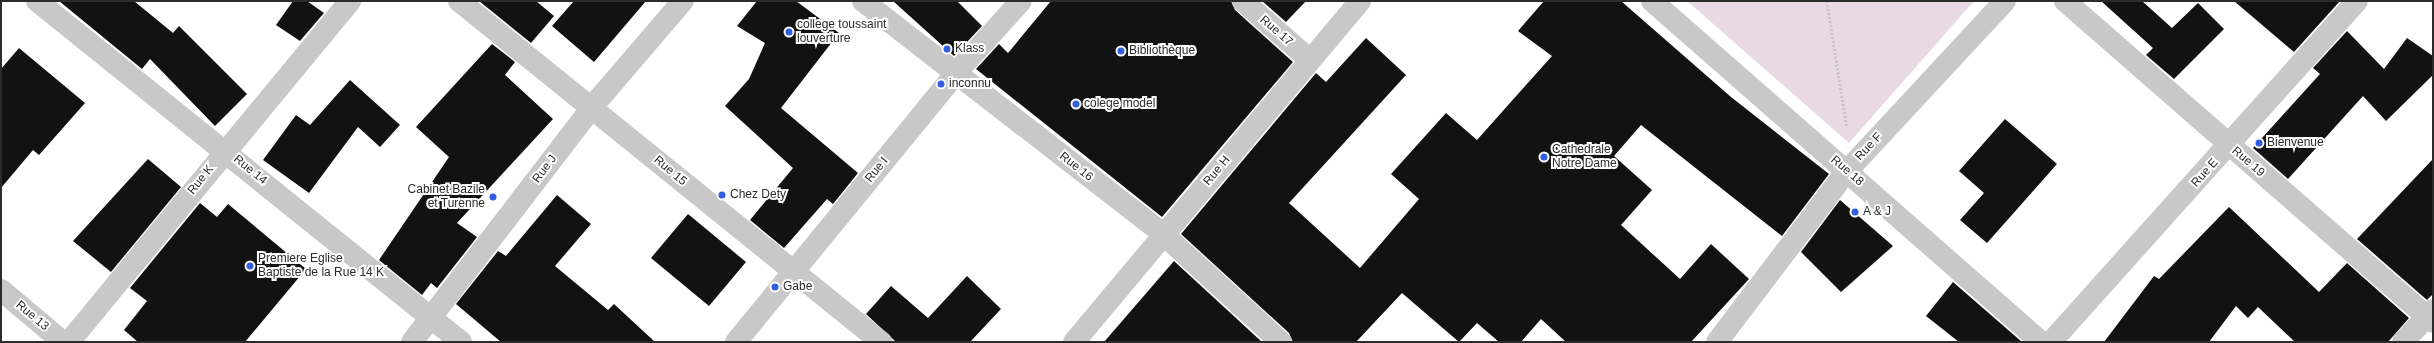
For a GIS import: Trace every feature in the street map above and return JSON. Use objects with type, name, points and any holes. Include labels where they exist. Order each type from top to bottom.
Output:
[{"type":"street","name":"Rue 14","points":[[37,1],[226,150],[460,342]]},
{"type":"street","name":"Rue K","points":[[69,342],[350,1]]},
{"type":"street","name":"Rue 15","points":[[459,1],[592,106],[793,274],[881,342]]},
{"type":"street","name":"Rue J","points":[[412,342],[432,319],[592,106],[682,1]]},
{"type":"street","name":"Rue 16","points":[[863,1],[955,74],[1163,234],[1281,342]]},
{"type":"street","name":"Rue I","points":[[736,342],[955,74],[1021,1]]},
{"type":"street","name":"Rue 17","points":[[1243,1],[1310,60]]},
{"type":"street","name":"Rue H","points":[[1074,342],[1163,234],[1360,1]]},
{"type":"street","name":"Rue 18","points":[[1652,1],[2041,342]]},
{"type":"street","name":"Rue F","points":[[1717,342],[1847,171],[2005,1]]},
{"type":"street","name":"Rue 19","points":[[2065,1],[2229,146],[2431,316]]},
{"type":"street","name":"Rue E","points":[[2051,342],[2229,146],[2357,1]]},
{"type":"street","name":"Rue 13","points":[[1,290],[63,342]]},
{"type":"street","points":[[2403,342],[2431,316]]},
{"type":"path","points":[[1827,1],[1849,143],[1847,171]]},
{"type":"shaded area","points":[[1687,1],[1974,1],[1849,143]]},
{"type":"building","points":[[59,1],[134,1],[173,33],[179,26],[247,94],[215,126],[150,59],[142,69]]},
{"type":"building","points":[[293,1],[307,1],[324,13],[300,41],[276,25]]},
{"type":"building","points":[[479,1],[536,1],[554,16],[531,43]]},
{"type":"building","points":[[574,1],[646,1],[594,62],[552,26]]},
{"type":"building","points":[[757,1],[796,1],[839,33],[781,108],[858,173],[833,204],[827,199],[784,248],[750,220],[793,168],[725,106],[749,79],[765,43],[737,26]]},
{"type":"building","points":[[893,1],[957,1],[982,26],[954,56]]},
{"type":"building","points":[[1051,1],[1231,1],[1235,10],[1293,62],[1162,217],[976,69],[999,44],[1008,53]]},
{"type":"building","points":[[1262,1],[1306,1],[1286,22]]},
{"type":"building","points":[[1544,1],[1621,1],[1731,97],[1829,174],[1782,236],[1641,125],[1614,156],[1652,190],[1621,225],[1680,279],[1711,244],[1749,279],[1691,342],[1566,342],[1541,319],[1521,342],[1499,342],[1477,323],[1459,342],[1402,293],[1356,342],[1293,342],[1289,333],[1181,234],[1316,73],[1326,82],[1366,38],[1406,75],[1289,203],[1360,268],[1419,199],[1391,174],[1446,113],[1477,140],[1552,56],[1518,31]]},
{"type":"building","points":[[2101,1],[2142,1],[2172,28],[2198,3],[2224,29],[2174,79],[2146,55],[2153,48]]},
{"type":"building","points":[[2234,1],[2340,1],[2294,52]]},
{"type":"building","points":[[2347,31],[2384,69],[2407,38],[2433,56],[2433,75],[2386,121],[2363,96],[2288,179],[2253,148],[2320,74],[2313,68]]},
{"type":"building","points":[[492,44],[515,62],[505,75],[553,119],[457,223],[477,237],[437,288],[431,283],[422,295],[379,260],[449,157],[416,127]]},
{"type":"building","points":[[19,48],[85,103],[39,155],[33,150],[1,188],[1,69]]},
{"type":"building","points":[[350,80],[400,125],[380,147],[358,127],[309,193],[263,160],[296,115],[310,125]]},
{"type":"building","points":[[2005,119],[2057,164],[1987,243],[1960,220],[1984,193],[1959,171]]},
{"type":"building","points":[[148,159],[181,187],[111,272],[73,241]]},
{"type":"building","points":[[2433,159],[2433,294],[2427,300],[2357,239]]},
{"type":"building","points":[[557,195],[591,224],[555,266],[608,310],[614,304],[655,342],[501,342],[456,304],[498,251],[506,256]]},
{"type":"building","points":[[1840,200],[1893,246],[1841,292],[1801,252]]},
{"type":"building","points":[[200,203],[217,217],[228,204],[306,269],[245,342],[138,342],[124,330],[147,301],[130,288]]},
{"type":"building","points":[[2229,207],[2319,292],[2347,263],[2409,318],[2388,342],[2295,342],[2258,307],[2248,318],[2236,306],[2209,342],[2104,342],[2154,276],[2159,279]]},
{"type":"building","points":[[688,214],[746,262],[709,306],[651,258]]},
{"type":"building","points":[[1174,261],[1262,342],[1104,342]]},
{"type":"building","points":[[967,276],[1001,309],[970,342],[896,342],[866,314],[891,286],[928,318]]},
{"type":"building","points":[[1953,282],[2022,342],[1959,342],[1926,316]]},
{"type":"place","name":"college toussaint louverture","points":[[789,32]]},
{"type":"place","name":"Klass","points":[[947,49]]},
{"type":"place","name":"Bibliothèque","points":[[1121,51]]},
{"type":"place","name":"inconnu","points":[[941,84]]},
{"type":"place","name":"colege model","points":[[1076,104]]},
{"type":"place","name":"Bienvenue","points":[[2259,143]]},
{"type":"place","name":"Cathedrale Notre Dame","points":[[1544,157]]},
{"type":"place","name":"Chez Dety","points":[[722,195]]},
{"type":"place","name":"Cabinet Bazile et Turenne","points":[[493,197]]},
{"type":"place","name":"A & J","points":[[1855,212]]},
{"type":"place","name":"Premiere Eglise Baptiste de la Rue 14 K","points":[[250,266]]},
{"type":"place","name":"Gabe","points":[[775,287]]}]
